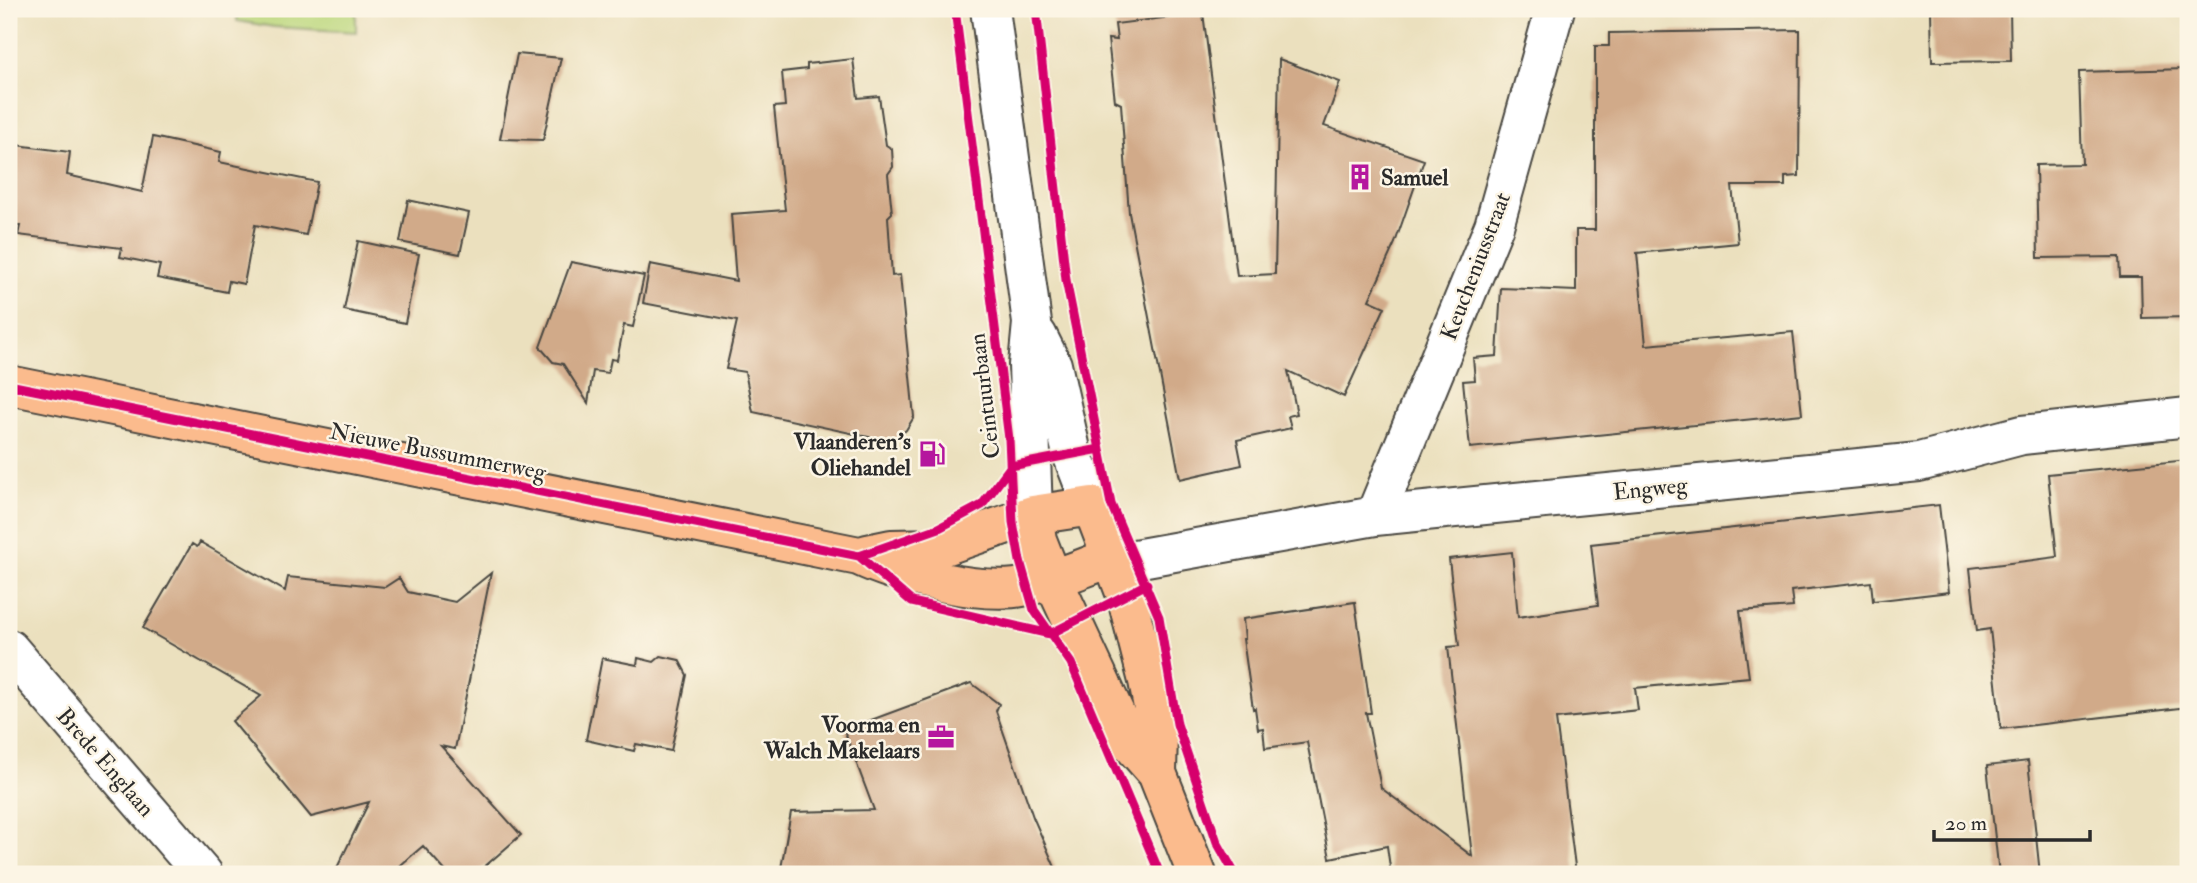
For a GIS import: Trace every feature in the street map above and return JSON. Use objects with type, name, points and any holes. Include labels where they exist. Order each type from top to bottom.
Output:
[{"type":"main road","name":"Nieuwe Bussummerweg","points":[[9,385],[859,556],[883,567],[968,587],[1027,586],[1111,558]]},
{"type":"main road","name":"Nieuwe Bussummerweg","points":[[859,556],[891,549],[938,548],[1033,515],[1091,506]]},
{"type":"main road","name":"Ceintuurbaan","points":[[1091,506],[1126,595],[1148,681],[1158,733],[1157,774]]},
{"type":"main road","name":"Ceintuurbaan","points":[[1033,515],[1037,540],[1052,578],[1127,739],[1157,774],[1197,874]]},
{"type":"street","name":"Ceintuurbaan","points":[[990,9],[1032,323],[1028,365],[1033,515]]},
{"type":"street","name":"Keucheniusstraat","points":[[1375,516],[1494,226],[1555,9]]},
{"type":"street","name":"Ceintuurbaan","points":[[1032,323],[1052,365],[1072,454],[1091,506]]},
{"type":"street","name":"Engweg","points":[[1111,558],[1135,559],[1375,516],[1919,462],[2022,435],[2188,416]]},
{"type":"street","name":"Brede Englaan","points":[[9,649],[203,874]]},
{"type":"green space","points":[[238,9],[356,9],[356,32],[274,27],[237,21]]},
{"type":"building","points":[[1931,9],[2010,9],[2011,61],[1932,62]]},
{"type":"building","points":[[1203,13],[1237,276],[1275,274],[1279,59],[1340,82],[1324,126],[1424,160],[1395,243],[1369,300],[1385,307],[1344,397],[1288,371],[1297,414],[1288,416],[1291,428],[1237,440],[1242,465],[1180,479],[1129,213],[1121,104],[1115,101],[1108,39],[1117,40],[1115,24]]},
{"type":"building","points":[[1800,30],[1799,176],[1785,177],[1785,186],[1732,186],[1738,243],[1637,253],[1646,345],[1793,332],[1802,414],[1470,448],[1463,381],[1475,380],[1473,358],[1497,356],[1501,288],[1576,291],[1576,230],[1595,230],[1595,46],[1609,46],[1609,33]]},
{"type":"building","points":[[517,54],[561,58],[543,140],[500,139]]},
{"type":"building","points":[[853,59],[858,98],[879,96],[886,145],[892,149],[893,167],[888,174],[892,213],[888,217],[892,276],[900,275],[914,417],[906,430],[892,442],[753,412],[745,372],[726,369],[737,321],[643,303],[650,264],[736,281],[731,214],[785,210],[774,107],[785,106],[782,72],[807,69],[807,64]]},
{"type":"building","points":[[2186,69],[2188,317],[2142,318],[2141,277],[2120,277],[2119,257],[2038,258],[2036,165],[2082,164],[2079,72]]},
{"type":"building","points":[[153,137],[221,152],[219,162],[317,182],[306,235],[255,225],[244,284],[229,281],[227,292],[157,278],[160,265],[120,257],[122,248],[18,235],[20,226],[9,225],[9,144],[70,152],[67,175],[142,192]]},
{"type":"building","points":[[408,200],[469,213],[460,254],[400,242]]},
{"type":"building","points":[[358,241],[419,254],[405,323],[344,310]]},
{"type":"building","points":[[571,262],[644,276],[633,327],[624,325],[617,360],[611,359],[608,373],[593,371],[588,403],[563,364],[553,362],[540,347]]},
{"type":"building","points":[[2188,460],[2188,707],[2001,729],[1990,629],[1977,631],[1970,568],[2057,557],[2048,474]]},
{"type":"building","points":[[1939,505],[1949,592],[1873,601],[1871,582],[1791,591],[1793,607],[1740,611],[1749,677],[1635,688],[1638,710],[1556,719],[1576,874],[1391,874],[1387,846],[1330,858],[1307,742],[1265,748],[1263,728],[1258,729],[1243,639],[1243,619],[1355,602],[1371,713],[1366,713],[1381,788],[1472,856],[1448,647],[1459,646],[1449,559],[1512,552],[1518,617],[1598,605],[1591,544]]},
{"type":"building","points":[[200,542],[285,591],[288,577],[385,587],[399,578],[408,592],[455,602],[491,573],[455,749],[441,746],[521,835],[476,874],[448,874],[423,846],[395,870],[394,867],[386,874],[334,874],[369,802],[311,817],[232,721],[261,696],[143,628],[192,544],[197,547]]},
{"type":"building","points":[[661,656],[679,660],[687,675],[671,751],[636,744],[634,751],[586,740],[602,658],[637,665],[638,658],[654,662]]},
{"type":"building","points":[[971,683],[999,704],[996,711],[1033,817],[1058,874],[780,874],[791,812],[874,810],[844,730]]},
{"type":"building","points":[[2028,761],[2040,874],[1999,874],[1987,766]]},
{"type":"cycle path","points":[[955,9],[1009,439],[1013,522],[1020,561],[1034,610],[1071,663],[1160,874]]},
{"type":"cycle path","points":[[1036,9],[1066,280],[1111,504],[1159,617],[1177,724],[1217,842],[1235,874]]},
{"type":"cycle path","points":[[9,385],[859,556],[912,602],[1050,634],[1147,584]]},
{"type":"cycle path","points":[[859,556],[939,528],[982,505],[1011,466],[1100,449]]},
{"type":"place","name":"Samuel","points":[[1360,177]]},
{"type":"place","name":"Vlaanderen's Oliehandel","points":[[932,454]]},
{"type":"place","name":"Voorma en Walch Makelaars","points":[[941,737]]}]
